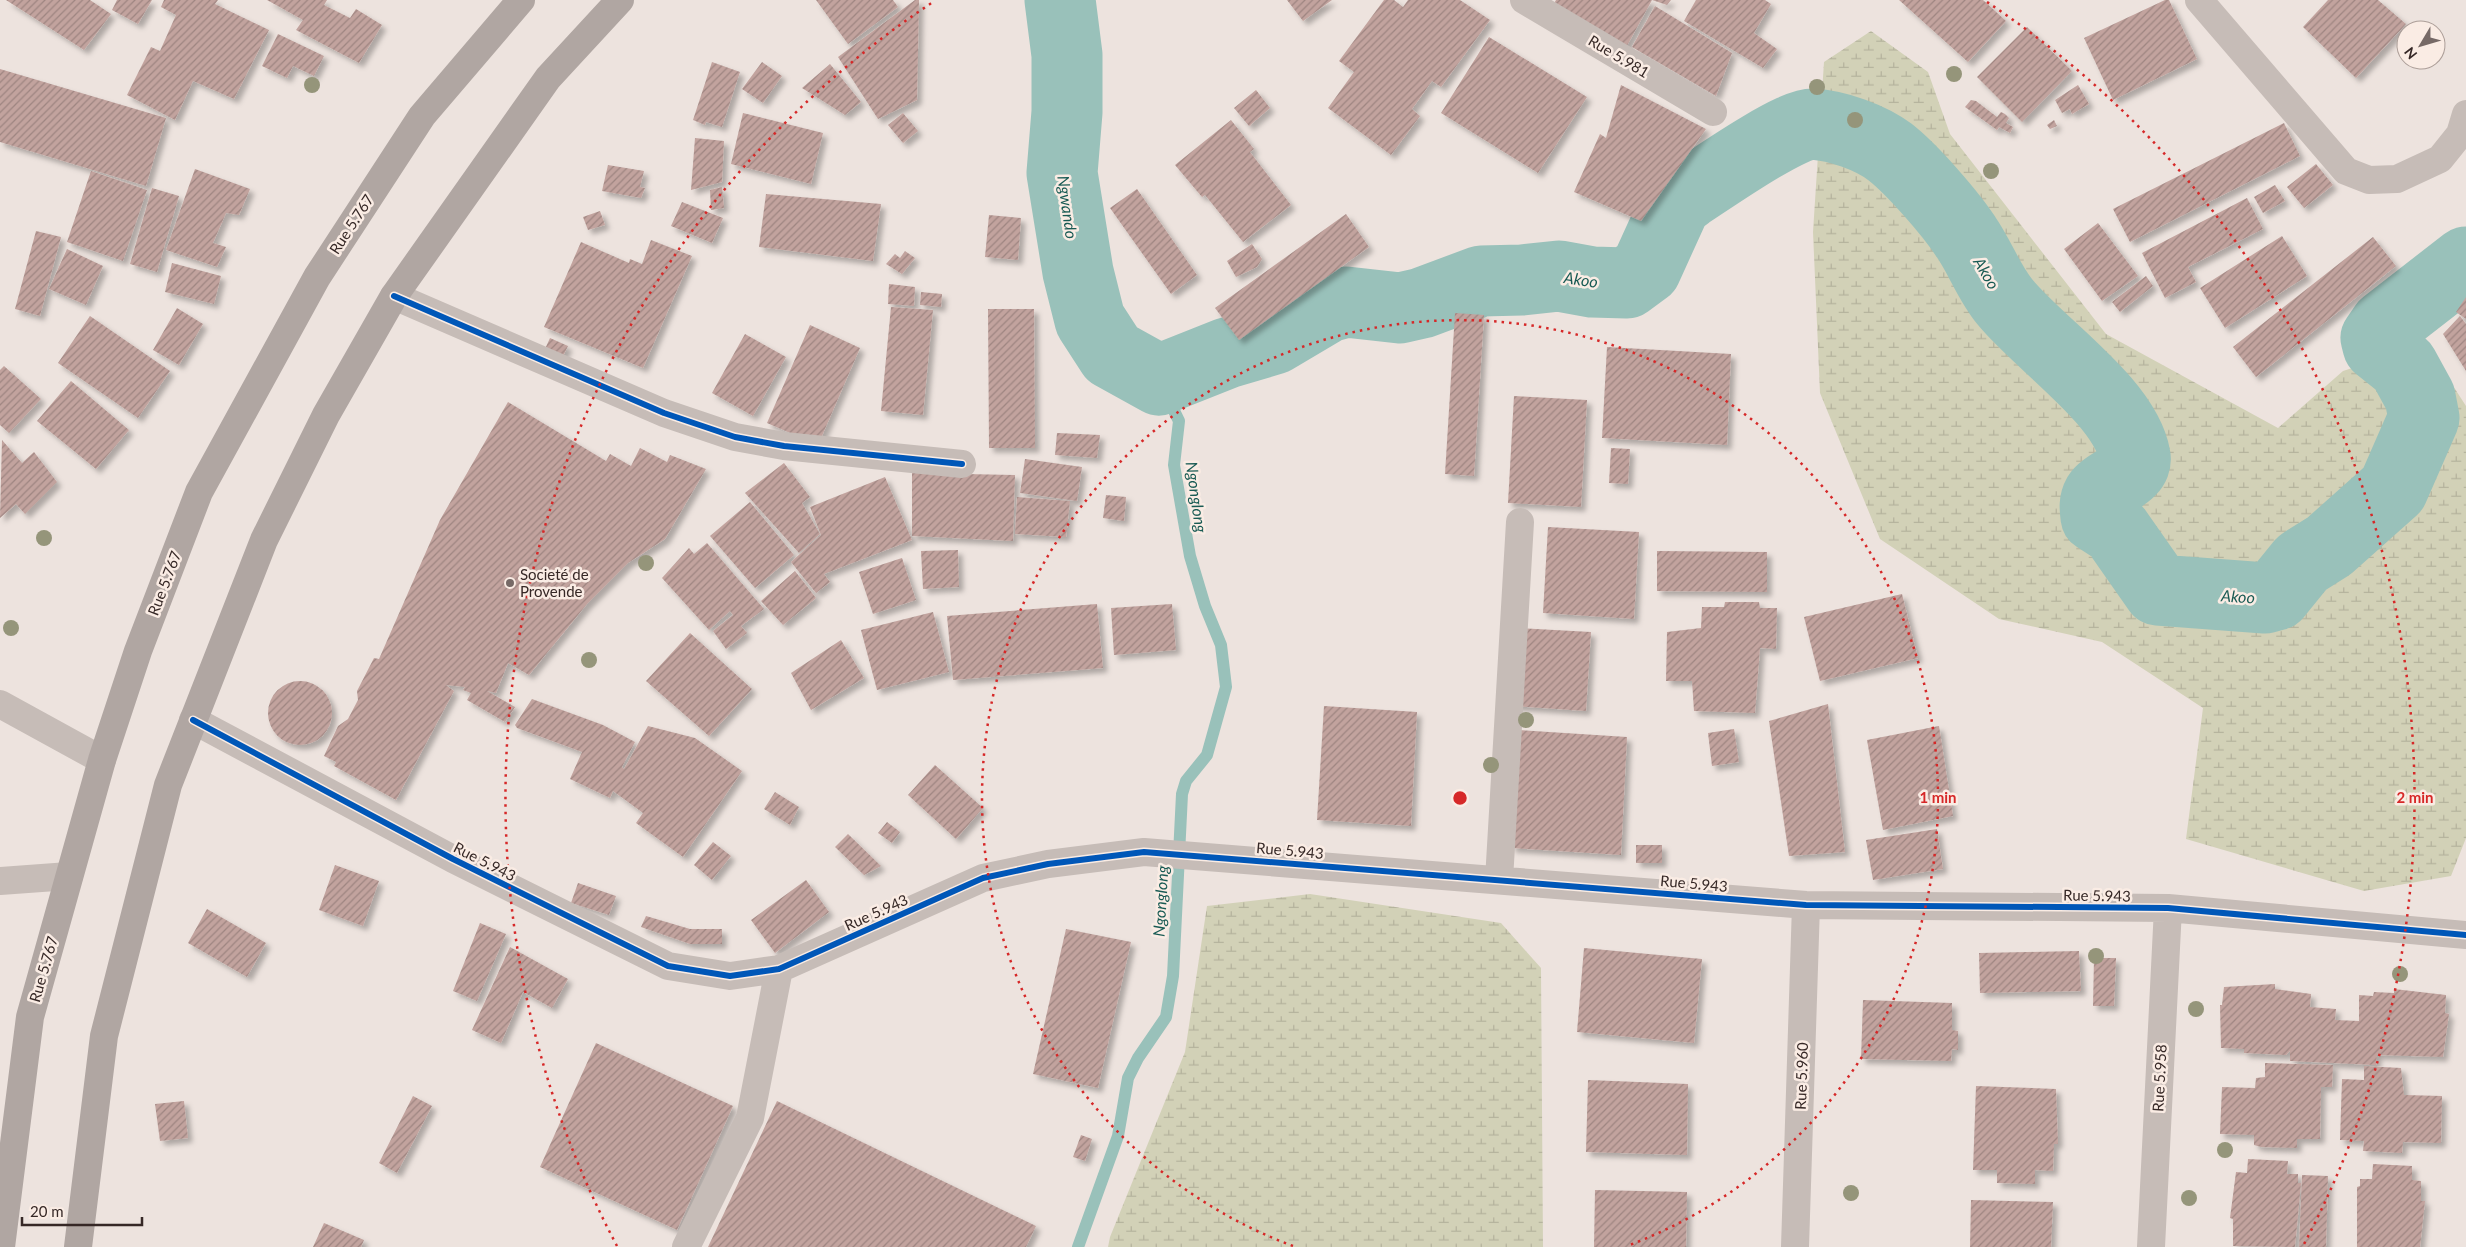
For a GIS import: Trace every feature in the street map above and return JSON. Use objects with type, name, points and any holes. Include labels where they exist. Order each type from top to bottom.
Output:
[{"type":"highway","name":"Rue 5.767","points":[[1,1247],[30,1017],[102,760],[138,651],[199,492],[317,277],[422,116],[521,0]]},
{"type":"highway","points":[[78,1247],[104,1036],[168,785],[264,540],[326,415],[394,296],[548,78],[620,0]]},
{"type":"street","name":"Rue 5.981","points":[[1524,0],[1713,112]]},
{"type":"street","points":[[2199,0],[2346,171],[2369,180],[2396,179],[2440,159],[2460,134],[2466,114]]},
{"type":"street","points":[[394,296],[664,413],[735,438],[784,446],[962,464]]},
{"type":"street","points":[[1499,880],[1520,522]]},
{"type":"street","points":[[0,704],[102,760]]},
{"type":"street","name":"Rue 5.943","points":[[193,720],[453,859],[668,966],[730,976],[779,969],[983,878],[1048,864],[1144,852],[1194,854],[1806,905],[2168,908],[2466,935]]},
{"type":"street","points":[[0,881],[69,876]]},
{"type":"street","name":"Rue 5.960","points":[[1795,1247],[1806,905]]},
{"type":"street","name":"Rue 5.958","points":[[2151,1247],[2168,908]]},
{"type":"street","points":[[686,1247],[750,1118],[779,969]]},
{"type":"green space","points":[[1871,31],[1928,72],[1950,134],[2106,334],[2278,428],[2343,371],[2426,344],[2466,406],[2466,838],[2451,876],[2364,891],[2186,839],[2203,708],[2102,642],[1999,619],[1880,539],[1820,393],[1813,232],[1824,62]]},
{"type":"green space","points":[[1310,894],[1501,923],[1541,968],[1543,1247],[1108,1247],[1110,1237],[1185,1052],[1207,906]]},
{"type":"building","points":[[6,0],[90,0],[111,14],[84,50]]},
{"type":"building","points":[[117,0],[152,0],[138,24],[112,10]]},
{"type":"building","points":[[164,0],[218,0],[215,4],[269,30],[234,99],[193,81],[175,120],[127,95],[151,47],[160,51],[176,15],[161,7]]},
{"type":"building","points":[[267,0],[327,0],[324,5],[350,18],[356,9],[382,25],[359,63],[296,30],[303,20]]},
{"type":"building","points":[[816,0],[893,0],[898,7],[848,44]]},
{"type":"building","points":[[915,0],[919,0],[917,100],[878,119],[838,57]]},
{"type":"building","points":[[1287,0],[1332,0],[1303,21]]},
{"type":"building","points":[[1384,0],[1394,0],[1403,7],[1408,0],[1460,0],[1490,20],[1441,87],[1432,81],[1412,109],[1420,116],[1391,155],[1328,108],[1354,72],[1339,61]]},
{"type":"building","points":[[1556,0],[1652,0],[1617,64],[1544,21]]},
{"type":"building","points":[[1652,0],[1671,0],[1667,5]]},
{"type":"building","points":[[1696,0],[1765,0],[1771,4],[1754,33],[1777,49],[1763,68],[1684,21]]},
{"type":"building","points":[[1899,0],[1983,0],[2006,21],[1968,62]]},
{"type":"building","points":[[2165,0],[2169,0],[2197,59],[2113,100],[2084,38]]},
{"type":"building","points":[[2328,0],[2378,0],[2401,20],[2396,20],[2396,35],[2356,78],[2303,27]]},
{"type":"building","points":[[1655,6],[1732,53],[1716,96],[1632,47]]},
{"type":"building","points":[[2027,27],[2072,71],[2022,122],[1977,77]]},
{"type":"building","points":[[278,34],[324,56],[314,76],[293,66],[287,78],[262,66]]},
{"type":"building","points":[[1489,37],[1587,97],[1538,173],[1441,113]]},
{"type":"building","points":[[712,62],[740,72],[722,127],[706,122],[705,125],[693,120]]},
{"type":"building","points":[[762,62],[782,76],[763,103],[742,89]]},
{"type":"building","points":[[830,64],[861,102],[845,115],[802,88]]},
{"type":"building","points":[[0,69],[166,118],[146,186],[0,142]]},
{"type":"building","points":[[1621,85],[1706,129],[1641,221],[1574,192],[1600,134],[1606,138]]},
{"type":"building","points":[[2078,85],[2089,104],[2072,114],[2070,109],[2062,113],[2055,100]]},
{"type":"building","points":[[1256,90],[1270,108],[1249,126],[1234,108]]},
{"type":"building","points":[[1971,100],[1976,101],[1997,117],[2001,112],[2005,114],[2009,118],[2006,123],[2013,127],[2010,133],[1999,127],[1997,130],[1965,107]]},
{"type":"building","points":[[743,113],[823,133],[811,184],[731,164]]},
{"type":"building","points":[[903,113],[918,131],[903,143],[888,125]]},
{"type":"building","points":[[1231,120],[1254,149],[1250,152],[1291,205],[1243,242],[1205,195],[1202,197],[1175,165]]},
{"type":"building","points":[[2054,120],[2057,126],[2050,129],[2047,125]]},
{"type":"building","points":[[2284,123],[2300,156],[2130,242],[2113,209]]},
{"type":"building","points":[[695,138],[724,141],[722,182],[691,190]]},
{"type":"building","points":[[2316,164],[2333,185],[2304,208],[2287,187]]},
{"type":"building","points":[[608,165],[644,171],[640,187],[645,188],[641,198],[602,191]]},
{"type":"building","points":[[195,169],[250,189],[239,215],[226,213],[213,243],[226,247],[217,267],[166,250]]},
{"type":"building","points":[[91,171],[147,190],[123,261],[67,242]]},
{"type":"building","points":[[2275,185],[2285,201],[2263,213],[2254,197]]},
{"type":"building","points":[[722,187],[724,208],[711,210],[710,190]]},
{"type":"building","points":[[152,188],[179,196],[157,272],[130,264]]},
{"type":"building","points":[[1137,189],[1197,275],[1171,294],[1110,208]]},
{"type":"building","points":[[766,194],[881,204],[873,261],[759,247]]},
{"type":"building","points":[[2247,198],[2263,229],[2188,267],[2196,282],[2165,298],[2142,253]]},
{"type":"building","points":[[682,202],[723,218],[712,243],[671,226]]},
{"type":"building","points":[[600,211],[605,225],[588,230],[583,217]]},
{"type":"building","points":[[1346,214],[1369,247],[1239,340],[1215,308]]},
{"type":"building","points":[[989,215],[1021,218],[1018,260],[985,257]]},
{"type":"building","points":[[2098,223],[2138,276],[2102,301],[2064,249]]},
{"type":"building","points":[[36,231],[61,237],[40,316],[15,309]]},
{"type":"building","points":[[2282,236],[2307,276],[2225,328],[2200,288]]},
{"type":"building","points":[[2373,237],[2396,266],[2256,377],[2233,347]]},
{"type":"building","points":[[651,240],[692,256],[643,368],[544,327],[581,242],[629,263],[630,259],[642,264]]},
{"type":"building","points":[[1252,244],[1262,259],[1257,267],[1236,277],[1227,261]]},
{"type":"building","points":[[67,249],[103,266],[86,305],[49,289]]},
{"type":"building","points":[[905,251],[915,258],[902,274],[886,264],[895,254],[900,258]]},
{"type":"building","points":[[172,263],[221,276],[214,304],[165,292]]},
{"type":"building","points":[[2146,276],[2153,286],[2120,312],[2112,302]]},
{"type":"building","points":[[889,284],[915,287],[914,306],[888,304]]},
{"type":"building","points":[[921,292],[942,294],[941,307],[920,305]]},
{"type":"building","points":[[2466,297],[2466,319],[2456,312]]},
{"type":"building","points":[[891,307],[933,310],[923,415],[881,411]]},
{"type":"building","points":[[177,308],[203,324],[179,365],[153,350]]},
{"type":"building","points":[[988,309],[1034,309],[1035,448],[989,448]]},
{"type":"building","points":[[1455,313],[1484,315],[1474,476],[1445,474]]},
{"type":"building","points":[[90,316],[170,371],[138,418],[58,363]]},
{"type":"building","points":[[2460,316],[2466,324],[2466,371],[2443,334]]},
{"type":"building","points":[[810,325],[860,348],[818,445],[767,423]]},
{"type":"building","points":[[745,334],[786,357],[753,416],[712,393]]},
{"type":"building","points":[[550,338],[568,346],[563,356],[545,349]]},
{"type":"building","points":[[1607,347],[1731,354],[1727,445],[1602,438]]},
{"type":"building","points":[[4,366],[41,399],[9,433],[0,425],[0,370]]},
{"type":"building","points":[[71,381],[129,430],[96,469],[37,421]]},
{"type":"building","points":[[1514,396],[1587,400],[1581,507],[1508,503]]},
{"type":"building","name":"Societé de Provende","points":[[508,402],[606,461],[610,454],[631,466],[640,448],[667,462],[670,455],[706,469],[665,539],[628,563],[587,604],[529,675],[508,663],[496,693],[487,691],[515,707],[505,722],[467,700],[471,693],[463,690],[465,687],[446,685],[454,691],[396,800],[334,766],[336,762],[324,756],[338,726],[348,719],[358,700],[357,691],[374,658],[379,659],[440,520]]},
{"type":"building","points":[[1057,433],[1100,435],[1097,458],[1055,455]]},
{"type":"building","points":[[2,440],[22,463],[34,452],[57,482],[25,514],[16,504],[0,518]]},
{"type":"building","points":[[1611,448],[1630,449],[1628,484],[1609,483]]},
{"type":"building","points":[[1025,459],[1082,467],[1077,501],[1020,493]]},
{"type":"building","points":[[784,463],[810,497],[802,503],[820,534],[799,553],[745,493]]},
{"type":"building","points":[[912,473],[1015,475],[1013,541],[912,536]]},
{"type":"building","points":[[885,477],[912,540],[824,574],[830,582],[816,593],[791,562],[821,535],[810,507]]},
{"type":"building","points":[[1106,495],[1126,497],[1124,521],[1103,518]]},
{"type":"building","points":[[1017,497],[1070,501],[1066,537],[1015,534]]},
{"type":"building","points":[[750,502],[794,555],[755,588],[710,536]]},
{"type":"building","points":[[1548,527],[1639,532],[1634,619],[1543,613]]},
{"type":"building","points":[[707,543],[764,609],[741,626],[747,633],[726,649],[713,631],[733,615],[730,611],[709,630],[662,578],[689,548],[694,554]]},
{"type":"building","points":[[958,550],[959,587],[923,589],[921,551]]},
{"type":"building","points":[[1657,551],[1767,552],[1767,592],[1657,591]]},
{"type":"building","points":[[902,558],[916,600],[873,614],[859,572]]},
{"type":"building","points":[[795,571],[816,598],[783,625],[761,601]]},
{"type":"building","points":[[1902,594],[1918,658],[1820,681],[1804,617]]},
{"type":"building","points":[[1725,602],[1759,602],[1760,608],[1777,608],[1776,649],[1760,648],[1755,713],[1694,711],[1692,681],[1666,681],[1667,632],[1701,628],[1702,607],[1724,607]]},
{"type":"building","points":[[1097,604],[1103,668],[953,680],[947,616]]},
{"type":"building","points":[[1172,604],[1176,650],[1114,655],[1111,608]]},
{"type":"building","points":[[933,612],[949,672],[877,690],[861,630]]},
{"type":"building","points":[[1518,628],[1591,632],[1586,711],[1513,706]]},
{"type":"building","points":[[690,633],[752,689],[709,736],[646,681]]},
{"type":"building","points":[[841,640],[864,678],[811,710],[791,673]]},
{"type":"building","points":[[300,681],[318,687],[326,695],[332,713],[326,731],[318,739],[300,745],[282,739],[274,731],[268,713],[274,695],[282,687]]},
{"type":"building","points":[[532,699],[603,725],[635,742],[622,767],[624,769],[648,726],[695,738],[742,771],[683,857],[636,823],[643,813],[613,791],[610,798],[570,779],[582,752],[517,728],[515,725]]},
{"type":"building","points":[[1828,704],[1845,852],[1789,856],[1769,721]]},
{"type":"building","points":[[1324,706],[1417,712],[1411,826],[1317,820]]},
{"type":"building","points":[[1939,726],[1953,816],[1883,830],[1867,740]]},
{"type":"building","points":[[1734,729],[1739,762],[1712,766],[1708,733]]},
{"type":"building","points":[[1518,730],[1627,737],[1621,855],[1511,848]]},
{"type":"building","points":[[935,765],[983,808],[956,839],[908,795]]},
{"type":"building","points":[[775,792],[799,807],[790,825],[764,809]]},
{"type":"building","points":[[887,822],[900,832],[892,843],[878,833]]},
{"type":"building","points":[[1937,829],[1943,869],[1873,880],[1866,840]]},
{"type":"building","points":[[848,834],[881,866],[864,875],[835,847]]},
{"type":"building","points":[[713,842],[731,856],[712,880],[694,865]]},
{"type":"building","points":[[1636,845],[1662,845],[1662,863],[1636,863]]},
{"type":"building","points":[[335,865],[379,881],[363,926],[319,910]]},
{"type":"building","points":[[806,880],[829,912],[775,953],[751,920]]},
{"type":"building","points":[[578,883],[616,896],[609,915],[571,903]]},
{"type":"building","points":[[207,909],[266,943],[247,977],[188,943]]},
{"type":"building","points":[[646,916],[690,929],[722,929],[722,944],[690,944],[641,927]]},
{"type":"building","points":[[480,923],[506,934],[477,1001],[453,991]]},
{"type":"building","points":[[1066,929],[1131,942],[1098,1088],[1033,1074]]},
{"type":"building","points":[[510,947],[568,979],[552,1008],[523,992],[501,1043],[472,1030]]},
{"type":"building","points":[[1584,948],[1702,959],[1694,1043],[1577,1032]]},
{"type":"building","points":[[2079,951],[2081,991],[1980,993],[1979,953]]},
{"type":"building","points":[[2094,958],[2116,958],[2114,1006],[2093,1006]]},
{"type":"building","points":[[2275,984],[2275,989],[2311,994],[2310,1007],[2336,1009],[2335,1020],[2359,1021],[2359,995],[2373,996],[2374,992],[2394,993],[2394,989],[2446,995],[2445,1013],[2449,1014],[2443,1057],[2377,1055],[2376,1065],[2290,1061],[2290,1051],[2286,1055],[2244,1053],[2244,1049],[2221,1048],[2220,1005],[2222,1005],[2224,987]]},
{"type":"building","points":[[1863,1000],[1952,1003],[1952,1030],[1958,1031],[1958,1050],[1952,1049],[1951,1061],[1861,1059]]},
{"type":"building","points":[[596,1043],[733,1106],[677,1230],[540,1167]]},
{"type":"building","points":[[2265,1063],[2333,1065],[2332,1087],[2321,1087],[2320,1139],[2297,1139],[2297,1148],[2261,1147],[2254,1145],[2254,1135],[2220,1134],[2222,1087],[2255,1088],[2256,1078],[2265,1077]]},
{"type":"building","points":[[2364,1066],[2401,1068],[2404,1095],[2442,1096],[2441,1143],[2403,1142],[2402,1153],[2363,1151],[2364,1141],[2340,1140],[2342,1079],[2364,1080]]},
{"type":"building","points":[[1588,1080],[1688,1084],[1687,1155],[1586,1152]]},
{"type":"building","points":[[1976,1086],[2056,1089],[2058,1144],[2054,1144],[2053,1171],[2035,1170],[2035,1184],[1997,1183],[1997,1170],[1973,1170]]},
{"type":"building","points":[[413,1096],[432,1106],[397,1173],[379,1163]]},
{"type":"building","points":[[184,1101],[188,1138],[160,1141],[155,1104]]},
{"type":"building","points":[[777,1101],[1036,1226],[1026,1247],[708,1247]]},
{"type":"building","points":[[1081,1135],[1092,1139],[1085,1161],[1073,1157]]},
{"type":"building","points":[[2248,1159],[2288,1161],[2287,1174],[2298,1174],[2298,1183],[2301,1183],[2295,1247],[2233,1246],[2233,1219],[2230,1218],[2236,1172],[2247,1173]]},
{"type":"building","points":[[2373,1164],[2412,1166],[2412,1180],[2421,1181],[2421,1201],[2425,1201],[2420,1247],[2357,1247],[2357,1187],[2360,1186],[2360,1179],[2372,1179]]},
{"type":"building","points":[[2302,1175],[2328,1176],[2326,1247],[2299,1247]]},
{"type":"building","points":[[1595,1190],[1687,1192],[1686,1247],[1594,1247]]},
{"type":"building","points":[[1971,1200],[2053,1202],[2051,1247],[1970,1247]]},
{"type":"building","points":[[324,1223],[364,1240],[361,1247],[313,1247]]},
{"type":"waterway","name":"Akoo","points":[[1060,0],[1067,55],[1067,112],[1062,173],[1078,272],[1090,320],[1112,354],[1159,380],[1227,353],[1274,339],[1328,307],[1346,302],[1400,308],[1422,303],[1481,281],[1522,280],[1559,276],[1592,282],[1627,283],[1646,269],[1676,203],[1732,165],[1787,132],[1813,124],[1833,127],[1873,142],[1890,152],[1909,169],[1931,192],[1959,227],[1994,287],[2005,302],[2020,319],[2099,394],[2115,415],[2128,435],[2135,456],[2135,463],[2127,473],[2102,490],[2098,495],[2095,503],[2096,517],[2116,530],[2158,590],[2265,598],[2276,595],[2302,563],[2329,546],[2393,489],[2424,418],[2420,397],[2403,366],[2378,346],[2376,338],[2385,325],[2466,262]]},
{"type":"waterway","name":"Ngonglong","points":[[1078,1247],[1118,1136],[1128,1078],[1138,1058],[1166,1017],[1173,976],[1182,794],[1186,781],[1207,755],[1226,687],[1221,645],[1205,606],[1190,556],[1174,465],[1179,421],[1159,380]]},
{"type":"cycle path","points":[[394,296],[664,413],[735,437],[784,446],[962,464]]},
{"type":"cycle path","points":[[193,720],[453,859],[668,966],[730,976],[779,969],[983,878],[1048,864],[1144,852],[1806,905],[2168,908],[2466,935]]},
{"type":"place","name":"Societé de Provende","points":[[510,583]]},
{"type":"water label","name":"Ngwando","points":[[1068,207]]}]
